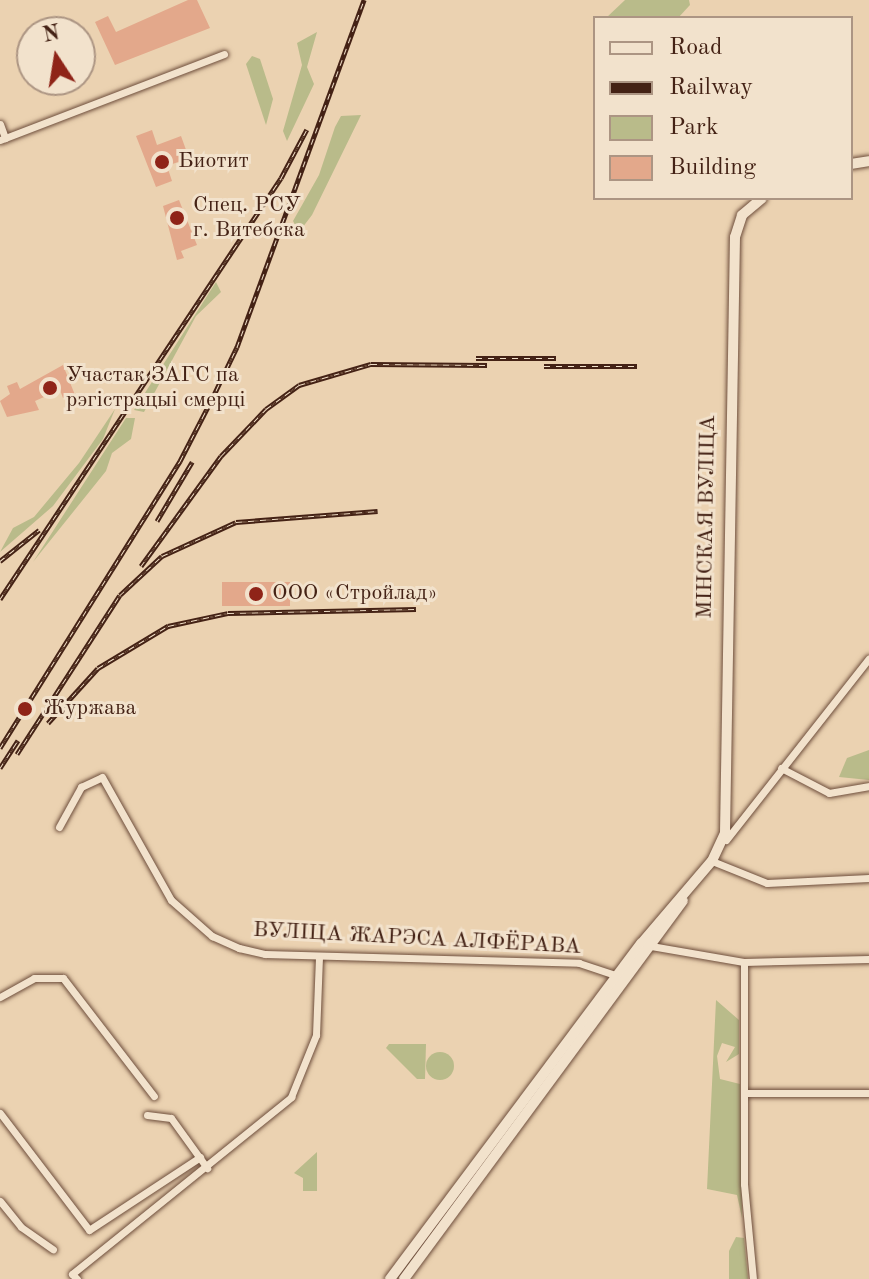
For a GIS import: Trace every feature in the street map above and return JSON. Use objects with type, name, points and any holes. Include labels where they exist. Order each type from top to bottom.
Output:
[{"type":"main road","name":"МІНСКАЯ ВУЛІЦА","points":[[720,848],[727,813],[725,567],[735,237],[742,215],[760,200]]},
{"type":"main road","points":[[404,1279],[720,848]]},
{"type":"main road","points":[[390,1279],[622,978]]},
{"type":"street","points":[[0,124],[3,139],[224,54]]},
{"type":"street","points":[[720,848],[869,658]]},
{"type":"street","points":[[861,671],[869,679]]},
{"type":"street","points":[[781,768],[829,793],[869,786]]},
{"type":"street","name":"ВУЛІЦА ЖАРЭСА АЛФЁРАВА","points":[[59,827],[81,787],[102,777],[171,900],[212,936],[239,948],[319,956],[579,963],[622,978]]},
{"type":"street","points":[[712,861],[767,883],[869,878]]},
{"type":"street","points":[[646,945],[744,962],[869,959]]},
{"type":"street","points":[[74,1276],[269,1121],[300,1083],[316,1035],[319,956]]},
{"type":"street","points":[[744,962],[748,1093],[744,1184],[753,1279]]},
{"type":"street","points":[[0,997],[34,978],[63,978],[154,1096]]},
{"type":"street","points":[[748,1093],[869,1093]]},
{"type":"street","points":[[0,1113],[89,1230],[200,1157]]},
{"type":"street","points":[[147,1115],[171,1118],[207,1168]]},
{"type":"street","points":[[0,1201],[21,1227],[53,1249]]},
{"type":"green space","points":[[625,0],[689,0],[690,5],[680,16],[608,16]]},
{"type":"green space","points":[[317,32],[307,67],[314,84],[287,141],[283,131],[302,65],[297,43]]},
{"type":"green space","points":[[252,56],[260,59],[273,99],[266,125],[246,64]]},
{"type":"green space","points":[[361,115],[312,215],[299,232],[293,221],[319,175],[335,127],[341,116]]},
{"type":"green space","points":[[216,282],[221,292],[196,316],[144,412],[134,410]]},
{"type":"green space","points":[[115,409],[103,439],[53,506],[0,552],[13,528],[34,517],[79,463]]},
{"type":"green space","points":[[126,418],[135,418],[131,439],[112,453],[106,471],[33,562]]},
{"type":"green space","points":[[869,750],[869,780],[839,777],[847,758]]},
{"type":"green space","points":[[716,1000],[739,1020],[739,1054],[726,1062],[735,1047],[722,1043],[717,1056],[720,1079],[740,1084],[742,1218],[737,1195],[707,1189]]},
{"type":"green space","points":[[389,1044],[426,1044],[425,1079],[417,1079],[386,1048]]},
{"type":"green space","points":[[440,1052],[450,1056],[454,1066],[450,1076],[440,1080],[430,1076],[426,1066],[430,1056]]},
{"type":"green space","points":[[317,1152],[317,1191],[303,1191],[303,1178],[294,1173]]},
{"type":"green space","points":[[736,1237],[744,1238],[748,1279],[729,1279],[729,1251]]},
{"type":"building","points":[[188,0],[197,0],[210,28],[115,65],[96,22],[108,16],[116,32]]},
{"type":"building","name":"Биотит","points":[[152,130],[157,145],[181,136],[189,158],[167,166],[172,181],[156,187],[136,136]]},
{"type":"building","name":"Спец. РСУ г. Витебска","points":[[179,200],[197,245],[181,251],[184,258],[177,260],[163,206]]},
{"type":"building","points":[[63,365],[75,395],[63,398],[60,390],[35,401],[39,410],[7,417],[0,401],[10,394],[7,386],[17,382],[20,389]]},
{"type":"building","name":"ООО «Стройлад»","points":[[222,582],[290,582],[290,606],[222,606]]},
{"type":"railway","points":[[0,748],[180,461],[211,401],[237,347],[364,0]]},
{"type":"railway","points":[[0,599],[281,178],[307,129]]},
{"type":"railway","points":[[476,358],[556,358]]},
{"type":"railway","points":[[141,566],[221,456],[266,409],[299,385],[371,364],[487,365]]},
{"type":"railway","points":[[544,366],[637,366]]},
{"type":"railway","points":[[157,521],[192,462]]},
{"type":"railway","points":[[17,754],[120,595],[162,556],[236,522],[378,511]]},
{"type":"railway","points":[[0,561],[39,530]]},
{"type":"railway","points":[[48,723],[98,668],[168,626],[228,613],[416,609]]},
{"type":"railway","points":[[0,768],[18,740]]},
{"type":"place","name":"Биотит","points":[[162,162]]},
{"type":"place","name":"Спец. РСУ г. Витебска","points":[[177,218]]},
{"type":"place","name":"Участак ЗАГС па рэгістрацыі смерці","points":[[50,388]]},
{"type":"place","name":"ООО «Стройлад»","points":[[256,594]]},
{"type":"place","name":"Журжава","points":[[25,709]]}]
